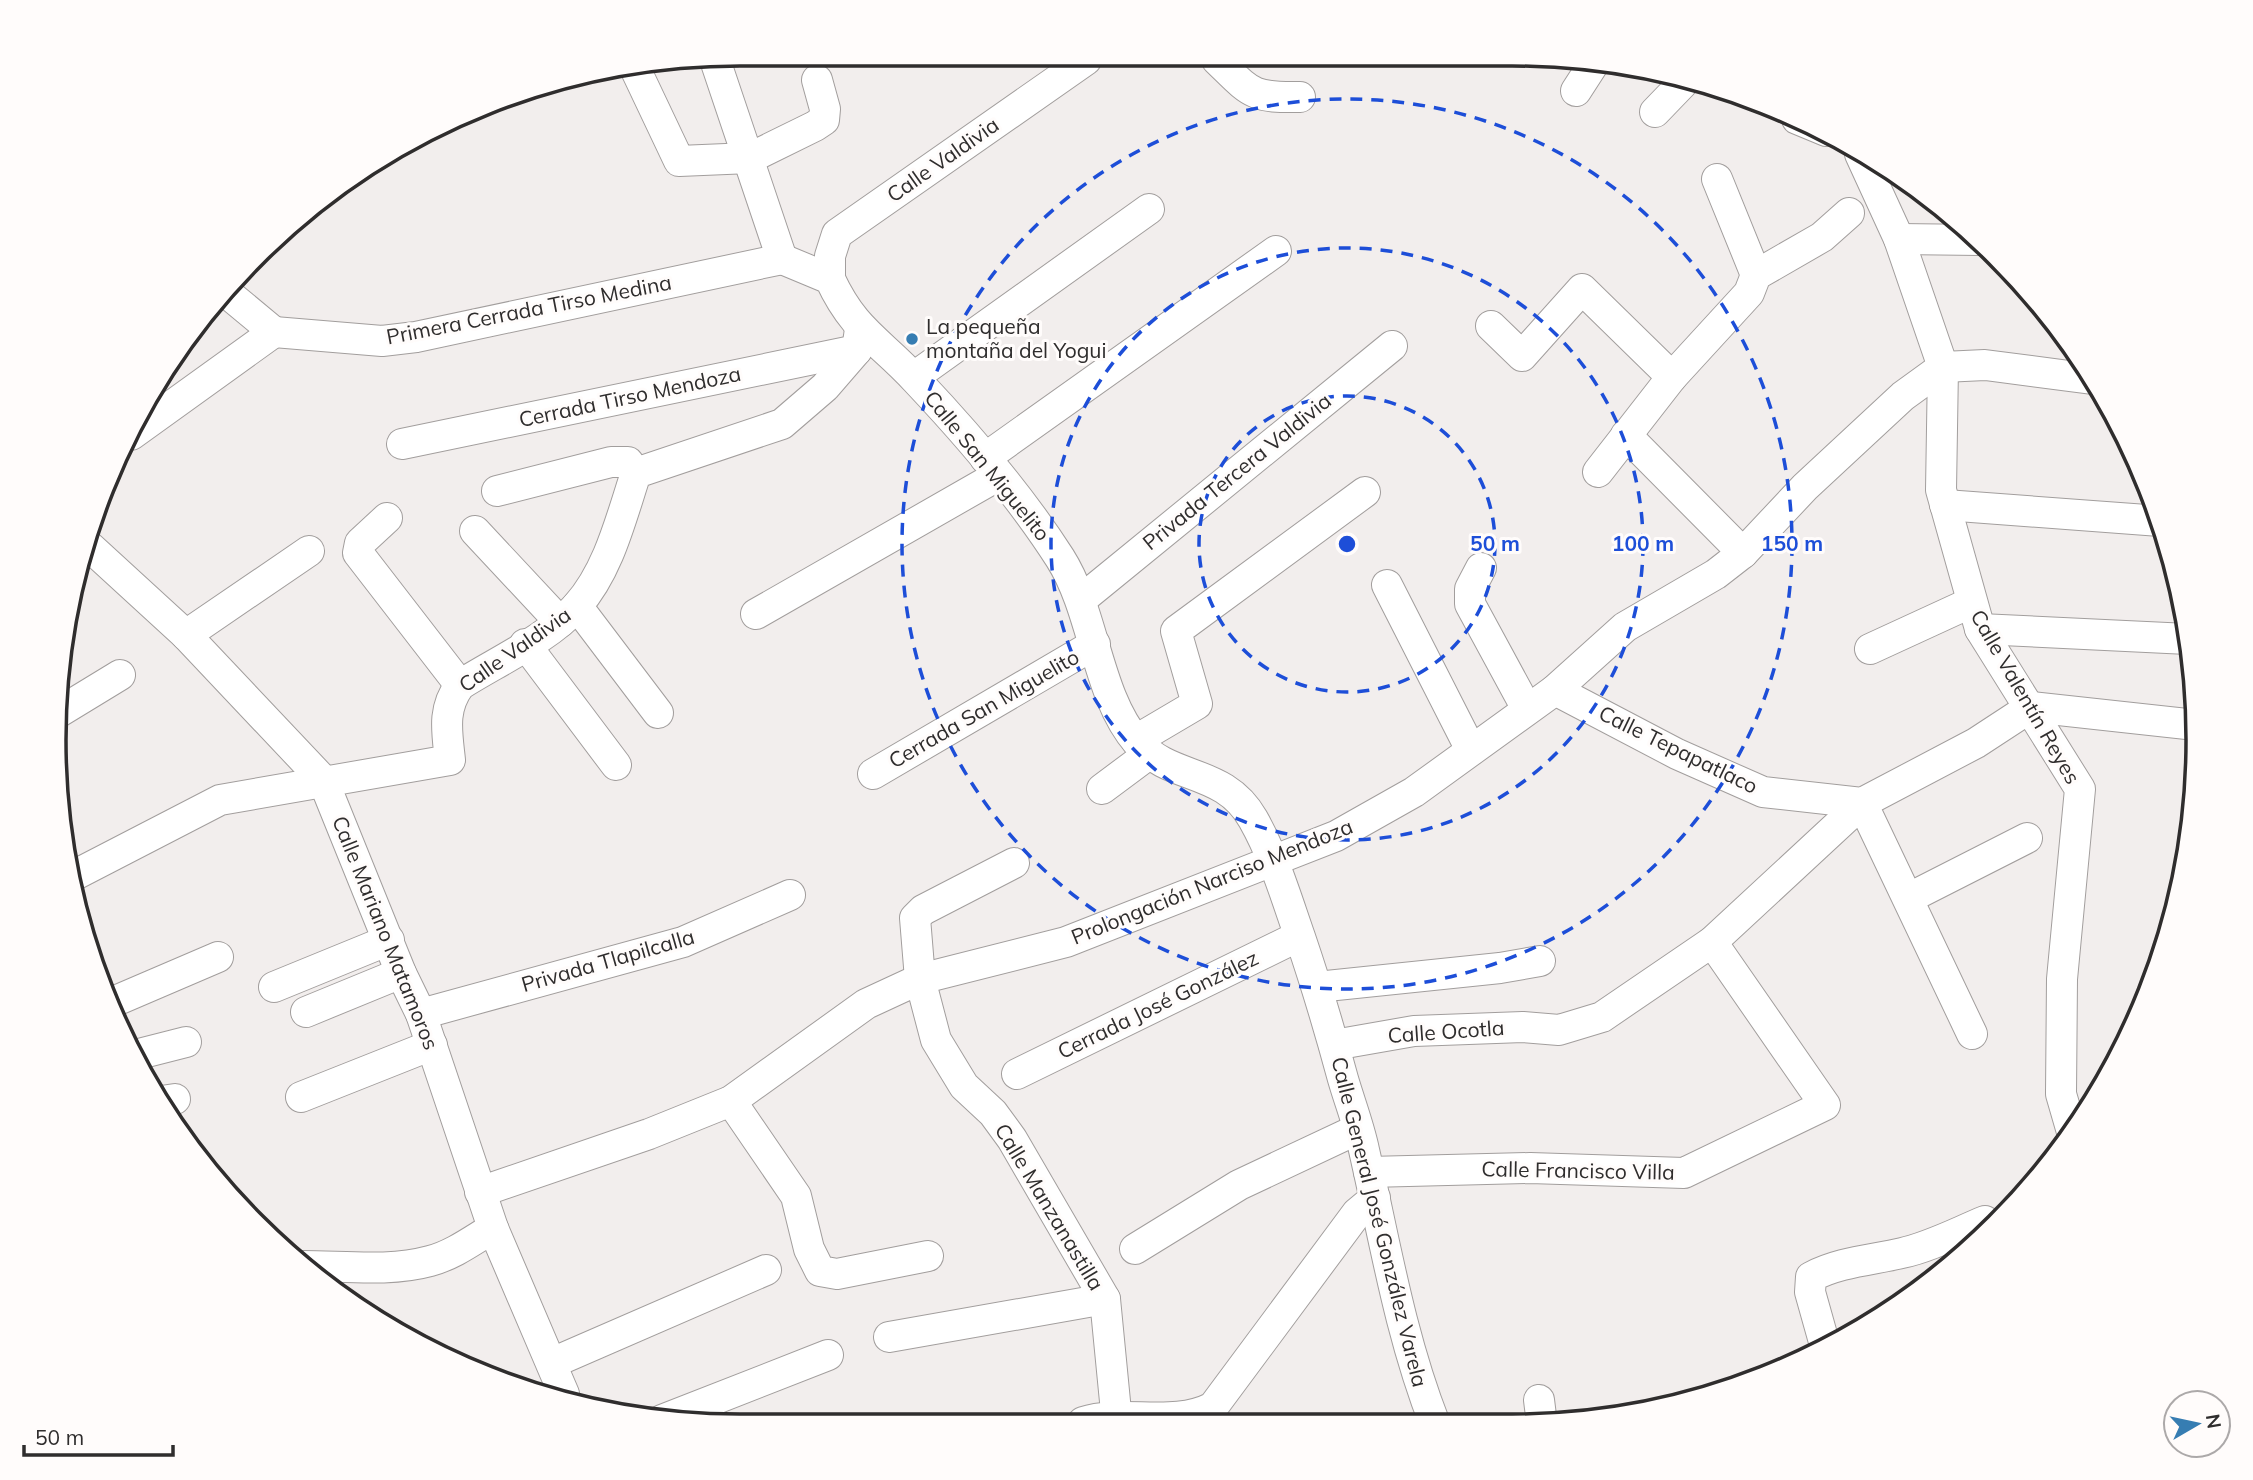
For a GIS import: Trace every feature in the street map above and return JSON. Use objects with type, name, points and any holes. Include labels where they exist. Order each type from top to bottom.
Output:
[{"type":"street","name":"Calle Valdivia","points":[[830,279],[830,256],[837,234],[1077,66]]},
{"type":"street","points":[[1223,66],[1249,92],[1264,98],[1300,97]]},
{"type":"street","points":[[718,67],[782,259],[830,279]]},
{"type":"street","points":[[1576,91],[1588,71]]},
{"type":"street","points":[[638,74],[679,161],[750,158],[824,120],[825,108],[817,80]]},
{"type":"street","points":[[1655,112],[1679,87]]},
{"type":"street","name":"Calle Valentín Reyes","points":[[1865,167],[1899,239],[1943,367],[1941,490],[1975,616],[2080,789],[2062,979],[2061,1094],[2069,1120]]},
{"type":"street","points":[[1717,179],[1756,275]]},
{"type":"street","points":[[914,377],[1149,209]]},
{"type":"street","points":[[1598,472],[1672,377],[1749,293],[1756,275],[1822,237],[1849,213]]},
{"type":"street","points":[[1899,239],[1963,240]]},
{"type":"street","points":[[756,614],[992,466],[1276,251]]},
{"type":"street","name":"Primera Cerrada Tirso Medina","points":[[274,332],[382,341],[416,337],[782,259]]},
{"type":"street","name":"Calle San Miguelito","points":[[830,279],[858,339],[914,377],[992,466],[1062,561],[1082,598],[1095,644],[1124,724],[1142,747]]},
{"type":"street","points":[[1491,326],[1522,356],[1582,289],[1672,377]]},
{"type":"street","points":[[145,425],[274,332],[233,298]]},
{"type":"street","points":[[497,491],[611,462],[628,462],[636,473],[782,424],[825,387],[858,339]]},
{"type":"street","name":"Cerrada Tirso Mendoza","points":[[402,444],[858,339]]},
{"type":"street","name":"Privada Tercera Valdivia","points":[[1082,598],[1392,346]]},
{"type":"street","points":[[1943,367],[1985,365],[2080,377]]},
{"type":"street","name":"Prolongación Narciso Mendoza","points":[[480,1192],[649,1134],[732,1101],[866,1003],[920,979],[1066,942],[1336,836],[1391,805],[1555,690],[1625,627],[1716,574],[1743,553],[1834,460],[1903,396],[1943,367]]},
{"type":"street","points":[[1626,435],[1743,553]]},
{"type":"street","name":"Calle Valdivia","points":[[79,873],[220,800],[450,760],[446,715],[452,697],[460,685],[569,614],[612,546],[636,473]]},
{"type":"street","points":[[1102,789],[1142,747],[1197,704],[1176,631],[1365,492]]},
{"type":"street","points":[[1945,505],[2150,520]]},
{"type":"street","points":[[387,518],[360,543],[358,553],[460,685]]},
{"type":"street","points":[[475,531],[569,614],[658,713]]},
{"type":"street","name":"Calle Mariano Matamoros","points":[[94,550],[186,635],[323,780],[401,973],[421,1014],[493,1228],[562,1390]]},
{"type":"street","points":[[186,635],[310,551]]},
{"type":"street","points":[[1481,568],[1470,589],[1470,604],[1527,709]]},
{"type":"street","points":[[1387,585],[1471,750]]},
{"type":"street","points":[[1870,649],[1975,616],[2179,638]]},
{"type":"street","points":[[525,644],[616,765]]},
{"type":"street","name":"Cerrada San Miguelito","points":[[873,774],[1095,644]]},
{"type":"street","points":[[68,707],[120,675]]},
{"type":"street","name":"Calle Tepapatlaco","points":[[1555,690],[1677,754],[1763,792],[1861,803]]},
{"type":"street","points":[[1712,942],[1861,803],[1976,743],[2031,707],[2186,724]]},
{"type":"street","points":[[1142,747],[1194,776],[1226,786],[1252,817],[1274,861]]},
{"type":"street","points":[[1861,803],[1909,898],[1972,1034]]},
{"type":"street","points":[[1909,898],[2027,838]]},
{"type":"street","name":"Calle General José González Varela","points":[[1274,861],[1317,987],[1358,1129],[1404,1336],[1431,1414]]},
{"type":"street","name":"Calle Manzanastilla","points":[[1014,863],[923,910],[915,918],[920,979],[936,1040],[964,1086],[993,1114],[1012,1139],[1105,1299],[1116,1414]]},
{"type":"street","name":"Privada Tlapilcalla","points":[[421,1014],[683,942],[790,895]]},
{"type":"street","name":"Cerrada José González","points":[[1017,1074],[1299,936]]},
{"type":"street","points":[[274,988],[389,940]]},
{"type":"street","name":"Calle Ocotla","points":[[1334,1045],[1413,1031],[1523,1027],[1559,1030],[1602,1017],[1712,942]]},
{"type":"street","name":"Calle Francisco Villa","points":[[1372,1185],[1530,1168],[1684,1174],[1825,1105],[1712,942]]},
{"type":"street","points":[[119,1000],[218,957]]},
{"type":"street","points":[[1317,987],[1509,967],[1540,961]]},
{"type":"street","points":[[306,1012],[401,973]]},
{"type":"street","points":[[144,1053],[186,1042]]},
{"type":"street","points":[[301,1097],[432,1045]]},
{"type":"street","points":[[732,1101],[796,1196],[809,1249],[820,1271],[837,1274],[928,1256]]},
{"type":"street","points":[[1135,1249],[1239,1185],[1358,1129]]},
{"type":"street","points":[[1191,1414],[1213,1407],[1357,1213],[1372,1185]]},
{"type":"street","points":[[1823,1338],[1810,1292],[1811,1277],[1823,1270],[1904,1253],[1981,1224]]},
{"type":"street","points":[[320,1266],[404,1266],[430,1261],[454,1252],[493,1228]]},
{"type":"street","points":[[552,1363],[766,1270]]},
{"type":"street","points":[[889,1337],[1105,1299]]},
{"type":"street","points":[[685,1411],[828,1355]]},
{"type":"place","name":"La pequeña montaña del Yogui","points":[[912,339]]}]
